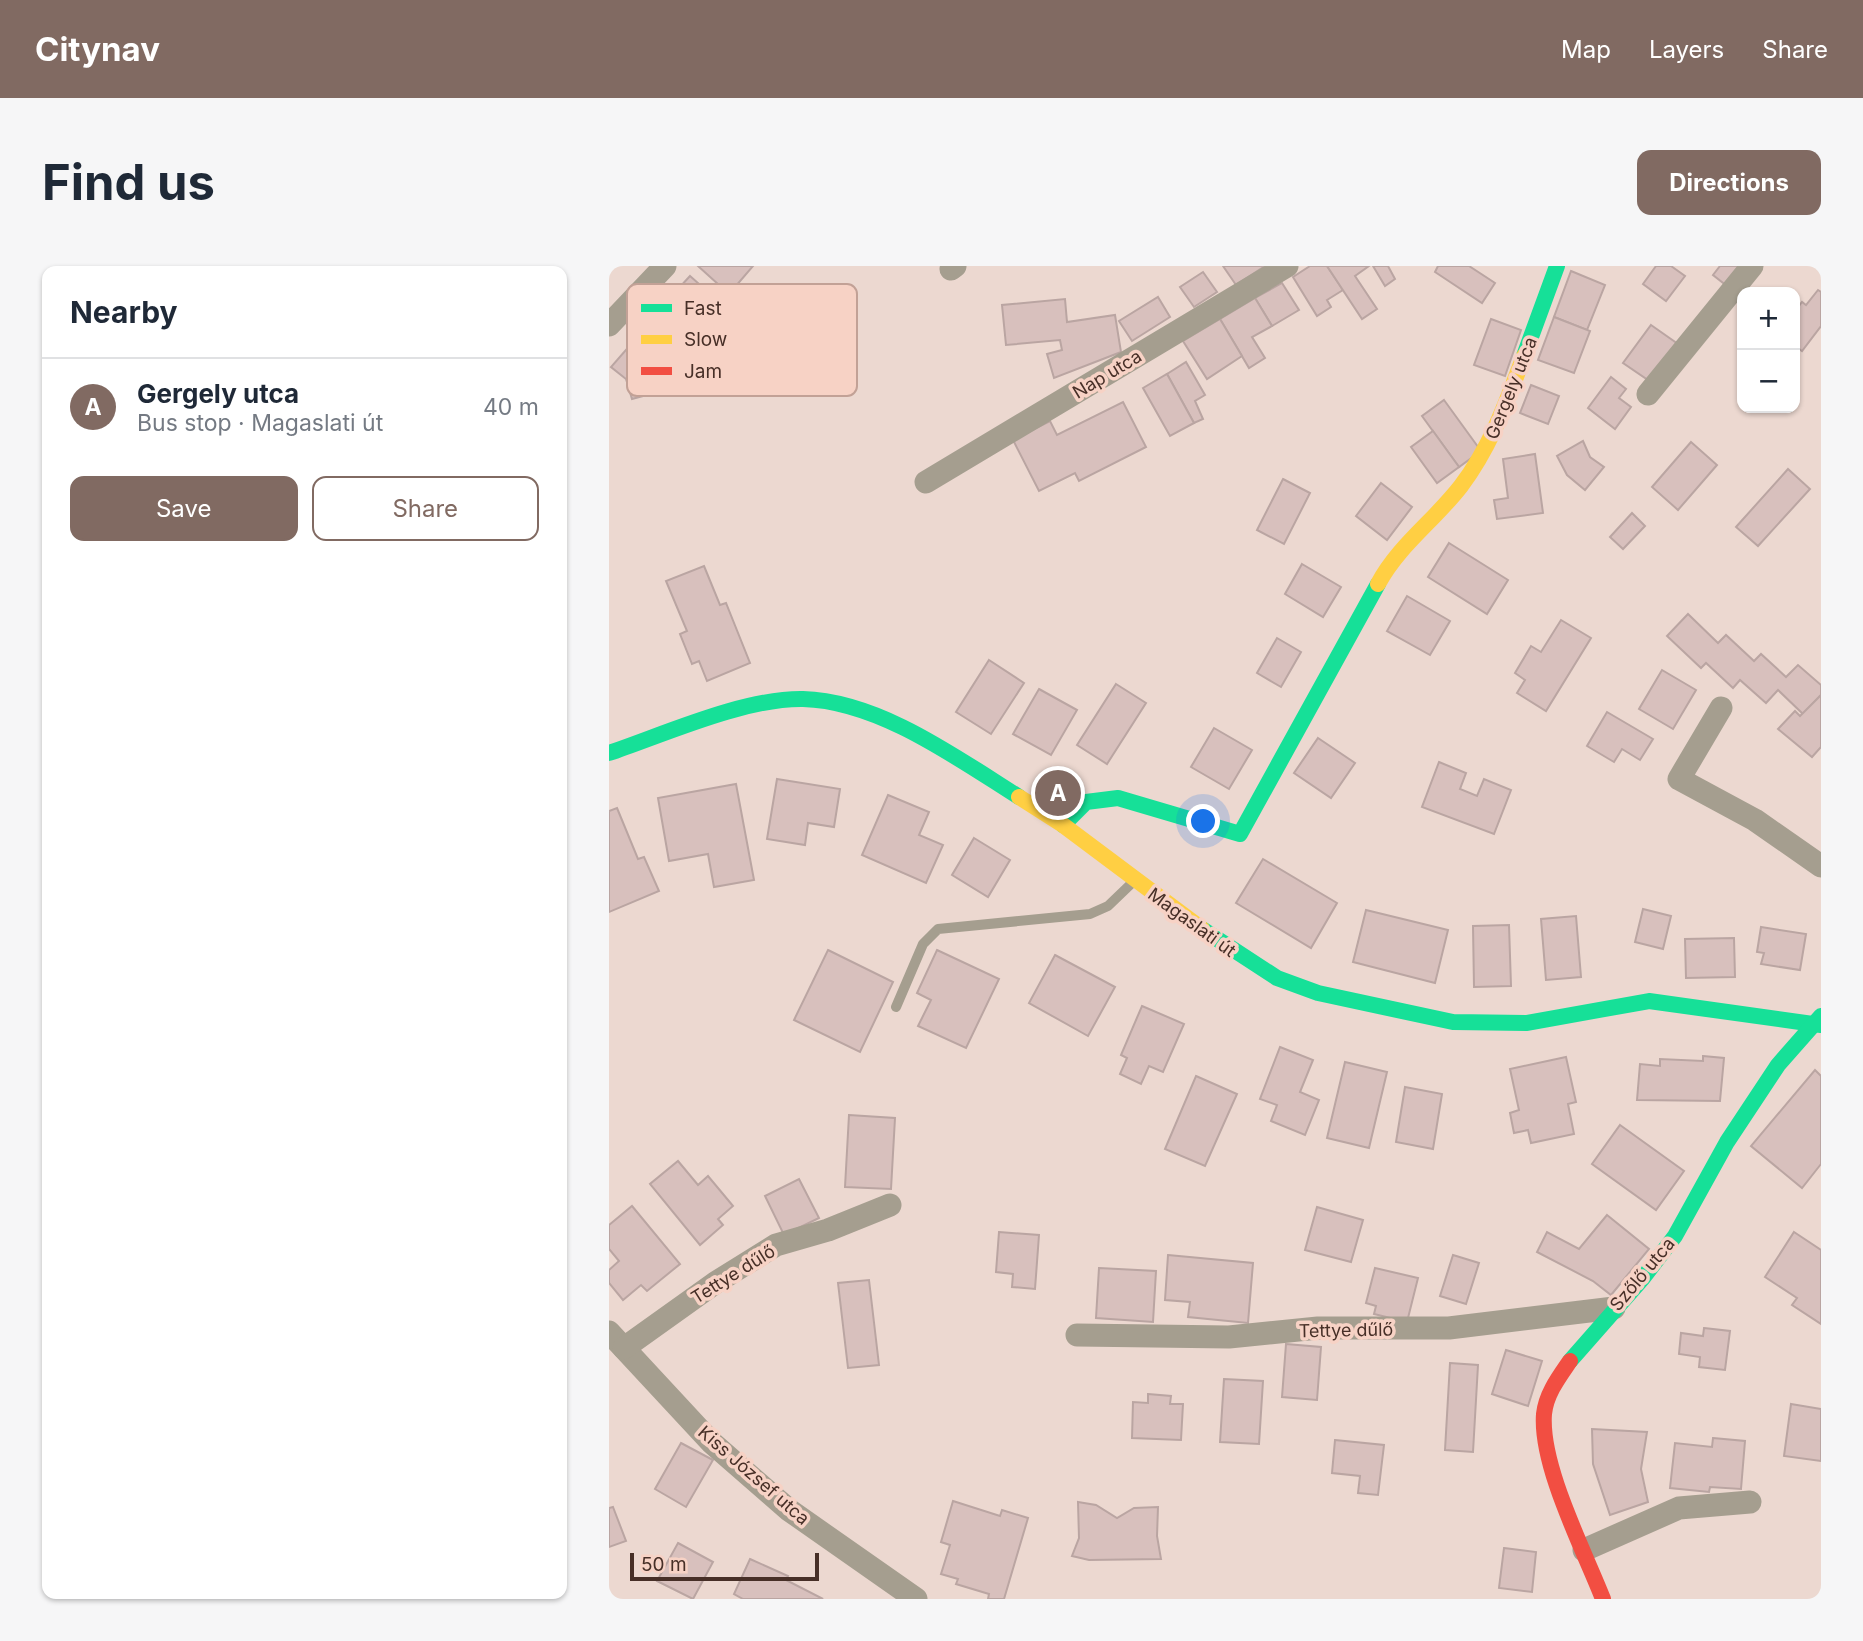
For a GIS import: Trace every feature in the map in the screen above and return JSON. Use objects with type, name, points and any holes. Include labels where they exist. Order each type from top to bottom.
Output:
[{"type":"street","points":[[648,284],[665,266]]},
{"type":"street","name":"Nap utca","points":[[926,482],[1287,266]]},
{"type":"street","name":"Gergely utca","points":[[1063,825],[1083,802],[1098,797],[1118,798],[1240,834],[1392,558],[1460,487],[1494,436],[1557,266]]},
{"type":"street","points":[[1648,394],[1752,266]]},
{"type":"street","points":[[609,325],[627,306]]},
{"type":"street","name":"Magaslati út","points":[[609,753],[740,708],[803,699],[859,710],[907,730],[1063,825],[1233,952],[1277,978],[1318,993],[1453,1022],[1526,1023],[1649,1001],[1819,1021]]},
{"type":"street","points":[[1721,708],[1679,779],[1755,820],[1821,866]]},
{"type":"street","name":"Szőlő utca","points":[[1603,1599],[1550,1465],[1544,1414],[1551,1390],[1613,1308],[1643,1278],[1675,1236],[1734,1131],[1778,1065],[1819,1021]]},
{"type":"street","name":"Tettye dűlő","points":[[617,1340],[776,1245],[828,1230],[890,1205]]},
{"type":"street","name":"Tettye dűlő","points":[[1077,1335],[1229,1337],[1318,1328],[1449,1328],[1613,1308]]},
{"type":"street","name":"Kiss József utca","points":[[617,1340],[711,1442],[789,1510],[916,1599]]},
{"type":"street","points":[[1584,1550],[1679,1508],[1750,1502]]},
{"type":"lane","points":[[896,1007],[923,944],[938,929],[1090,914],[1108,906],[1135,880]]},
{"type":"building","points":[[698,266],[753,266],[738,284],[718,284]]},
{"type":"building","points":[[1223,266],[1265,266],[1236,285]]},
{"type":"building","points":[[1310,266],[1327,266],[1343,290],[1327,300],[1331,307],[1317,316],[1293,277]]},
{"type":"building","points":[[1327,266],[1369,266],[1355,276],[1377,309],[1362,319]]},
{"type":"building","points":[[1373,266],[1388,266],[1395,279],[1385,286]]},
{"type":"building","points":[[1438,266],[1469,266],[1495,283],[1482,303],[1435,272]]},
{"type":"building","points":[[1656,266],[1671,266],[1685,276],[1666,301],[1643,284]]},
{"type":"building","points":[[1720,266],[1742,266],[1727,286],[1713,275]]},
{"type":"building","points":[[1571,271],[1605,285],[1587,330],[1554,317]]},
{"type":"building","points":[[1203,272],[1217,292],[1194,307],[1180,287]]},
{"type":"building","points":[[690,276],[699,284],[683,284]]},
{"type":"building","points":[[1282,283],[1299,310],[1272,326],[1255,298]]},
{"type":"building","points":[[1818,290],[1821,292],[1821,326],[1802,351],[1800,305],[1802,302],[1806,305]]},
{"type":"building","points":[[1158,297],[1170,317],[1132,341],[1119,321]]},
{"type":"building","points":[[1255,298],[1272,326],[1252,337],[1265,358],[1249,368],[1220,319]]},
{"type":"building","points":[[1065,299],[1067,322],[1115,315],[1121,352],[1054,378],[1047,354],[1062,350],[1060,340],[1006,345],[1002,305]]},
{"type":"building","points":[[1554,317],[1590,331],[1574,373],[1538,360]]},
{"type":"building","points":[[1220,319],[1242,356],[1207,379],[1183,341]]},
{"type":"building","points":[[1491,319],[1521,330],[1505,376],[1474,365]]},
{"type":"building","points":[[1651,325],[1678,344],[1651,382],[1623,363]]},
{"type":"building","points":[[627,349],[627,382],[611,367]]},
{"type":"building","points":[[1186,362],[1205,395],[1195,401],[1203,419],[1194,423],[1167,374]]},
{"type":"building","points":[[1167,374],[1194,423],[1170,436],[1143,388]]},
{"type":"building","points":[[1611,377],[1626,389],[1619,398],[1631,407],[1615,429],[1588,408]]},
{"type":"building","points":[[1531,385],[1559,396],[1548,424],[1520,413]]},
{"type":"building","points":[[1444,400],[1481,451],[1459,467],[1422,416]]},
{"type":"building","points":[[1123,402],[1146,447],[1079,481],[1075,473],[1039,491],[1013,440],[1050,421],[1057,435]]},
{"type":"building","points":[[1433,431],[1459,467],[1437,483],[1411,447]]},
{"type":"building","points":[[1583,441],[1590,457],[1604,467],[1585,490],[1567,475],[1557,456]]},
{"type":"building","points":[[1691,442],[1717,465],[1678,510],[1652,487]]},
{"type":"building","points":[[1535,454],[1543,513],[1497,519],[1494,500],[1508,498],[1503,459]]},
{"type":"building","points":[[1788,469],[1810,489],[1758,546],[1736,527]]},
{"type":"building","points":[[1283,479],[1310,493],[1284,544],[1257,530]]},
{"type":"building","points":[[1381,483],[1412,507],[1387,540],[1356,516]]},
{"type":"building","points":[[1632,513],[1645,526],[1623,549],[1610,537]]},
{"type":"building","points":[[1449,543],[1508,580],[1487,614],[1428,577]]},
{"type":"building","points":[[1302,564],[1341,587],[1323,617],[1285,594]]},
{"type":"building","points":[[704,566],[720,605],[726,603],[750,663],[707,681],[699,661],[692,664],[680,634],[687,631],[666,581]]},
{"type":"building","points":[[1407,596],[1450,621],[1430,655],[1387,631]]},
{"type":"building","points":[[1688,614],[1718,643],[1726,635],[1754,661],[1761,654],[1786,677],[1798,665],[1821,685],[1821,695],[1803,714],[1778,690],[1766,703],[1740,680],[1733,688],[1706,663],[1701,668],[1667,636]]},
{"type":"building","points":[[1561,620],[1591,638],[1546,711],[1517,693],[1525,680],[1515,673],[1531,646],[1541,652]]},
{"type":"building","points":[[1277,638],[1301,652],[1281,687],[1257,673]]},
{"type":"building","points":[[989,660],[1024,683],[991,734],[956,712]]},
{"type":"building","points":[[1662,670],[1696,690],[1673,729],[1639,709]]},
{"type":"building","points":[[1116,684],[1146,703],[1107,764],[1077,745]]},
{"type":"building","points":[[1039,689],[1077,710],[1051,755],[1013,734]]},
{"type":"building","points":[[1821,695],[1821,747],[1812,757],[1778,729],[1795,711],[1800,716]]},
{"type":"building","points":[[1607,712],[1653,739],[1640,760],[1622,749],[1614,762],[1587,746]]},
{"type":"building","points":[[1214,728],[1252,750],[1229,789],[1191,767]]},
{"type":"building","points":[[1318,738],[1355,763],[1331,798],[1294,773]]},
{"type":"building","points":[[1439,762],[1466,773],[1460,789],[1477,796],[1484,779],[1511,790],[1494,834],[1422,807]]},
{"type":"building","points":[[777,779],[840,789],[834,827],[808,823],[805,845],[767,839]]},
{"type":"building","points":[[736,784],[754,880],[714,887],[708,854],[669,861],[658,798]]},
{"type":"building","points":[[888,795],[929,812],[919,835],[943,845],[926,883],[862,855]]},
{"type":"building","points":[[617,808],[638,859],[644,857],[659,891],[609,912],[609,811]]},
{"type":"building","points":[[974,838],[1010,860],[988,897],[952,875]]},
{"type":"building","points":[[1263,859],[1337,903],[1311,948],[1236,903]]},
{"type":"building","points":[[1643,909],[1671,916],[1663,949],[1635,942]]},
{"type":"building","points":[[1366,910],[1448,930],[1435,983],[1353,962]]},
{"type":"building","points":[[1576,916],[1581,977],[1546,980],[1541,919]]},
{"type":"building","points":[[1509,925],[1511,986],[1474,987],[1473,926]]},
{"type":"building","points":[[1761,927],[1806,934],[1800,970],[1761,964],[1764,953],[1757,952]]},
{"type":"building","points":[[1734,938],[1735,977],[1686,978],[1685,939]]},
{"type":"building","points":[[828,950],[893,982],[860,1052],[794,1020]]},
{"type":"building","points":[[937,950],[999,979],[966,1048],[918,1026],[931,1000],[917,993]]},
{"type":"building","points":[[1055,955],[1115,987],[1088,1036],[1029,1003]]},
{"type":"building","points":[[1142,1006],[1184,1024],[1163,1072],[1149,1066],[1141,1084],[1120,1074],[1127,1058],[1121,1055]]},
{"type":"building","points":[[1280,1047],[1313,1060],[1300,1092],[1319,1100],[1305,1135],[1271,1121],[1277,1105],[1260,1099]]},
{"type":"building","points":[[1703,1056],[1724,1058],[1720,1101],[1637,1100],[1640,1064],[1660,1066],[1660,1059],[1703,1061]]},
{"type":"building","points":[[1566,1057],[1576,1102],[1568,1104],[1574,1134],[1531,1143],[1528,1130],[1514,1133],[1510,1113],[1519,1110],[1510,1069]]},
{"type":"building","points":[[1345,1062],[1387,1072],[1369,1148],[1327,1138]]},
{"type":"building","points":[[1815,1070],[1821,1076],[1821,1164],[1802,1188],[1751,1146]]},
{"type":"building","points":[[1196,1076],[1237,1094],[1205,1166],[1165,1149]]},
{"type":"building","points":[[1405,1087],[1442,1094],[1433,1149],[1396,1142]]},
{"type":"building","points":[[849,1115],[895,1118],[891,1189],[845,1187]]},
{"type":"building","points":[[1620,1125],[1684,1171],[1656,1210],[1592,1164]]},
{"type":"building","points":[[678,1161],[698,1185],[708,1176],[733,1206],[718,1219],[723,1225],[700,1245],[650,1184]]},
{"type":"building","points":[[799,1179],[819,1218],[784,1235],[765,1196]]},
{"type":"building","points":[[632,1206],[680,1264],[647,1291],[641,1285],[623,1300],[609,1283],[609,1270],[619,1261],[609,1249],[609,1225]]},
{"type":"building","points":[[1317,1207],[1363,1220],[1351,1262],[1305,1250]]},
{"type":"building","points":[[1607,1215],[1649,1249],[1611,1295],[1593,1281],[1537,1252],[1547,1232],[1579,1249]]},
{"type":"building","points":[[999,1232],[1039,1235],[1035,1289],[1012,1287],[1013,1274],[996,1272]]},
{"type":"building","points":[[1794,1232],[1821,1250],[1821,1324],[1792,1305],[1797,1298],[1765,1277]]},
{"type":"building","points":[[1168,1255],[1253,1263],[1248,1323],[1188,1317],[1190,1302],[1165,1300]]},
{"type":"building","points":[[1453,1255],[1479,1263],[1466,1304],[1440,1296]]},
{"type":"building","points":[[1099,1268],[1156,1271],[1153,1322],[1096,1318]]},
{"type":"building","points":[[1375,1268],[1418,1278],[1407,1322],[1374,1314],[1376,1306],[1366,1303]]},
{"type":"building","points":[[869,1280],[879,1365],[848,1368],[838,1283]]},
{"type":"building","points":[[1704,1328],[1730,1331],[1725,1370],[1699,1367],[1700,1357],[1679,1354],[1681,1333],[1703,1336]]},
{"type":"building","points":[[1286,1344],[1321,1347],[1317,1400],[1282,1397]]},
{"type":"building","points":[[1506,1350],[1542,1361],[1528,1406],[1492,1394]]},
{"type":"building","points":[[1450,1363],[1478,1365],[1473,1452],[1445,1450]]},
{"type":"building","points":[[1224,1379],[1263,1381],[1259,1444],[1220,1442]]},
{"type":"building","points":[[1148,1394],[1171,1396],[1170,1404],[1183,1404],[1181,1440],[1132,1438],[1133,1402],[1148,1403]]},
{"type":"building","points":[[1791,1404],[1821,1409],[1821,1461],[1784,1456]]},
{"type":"building","points":[[1592,1429],[1647,1432],[1641,1469],[1648,1502],[1610,1515],[1593,1464]]},
{"type":"building","points":[[1713,1438],[1745,1441],[1741,1489],[1710,1487],[1709,1492],[1670,1488],[1675,1443],[1712,1447]]},
{"type":"building","points":[[1335,1440],[1384,1445],[1378,1495],[1358,1493],[1360,1476],[1332,1473]]},
{"type":"building","points":[[681,1443],[713,1460],[686,1507],[655,1489]]},
{"type":"building","points":[[953,1501],[1000,1516],[1002,1510],[1028,1518],[1004,1599],[988,1599],[989,1594],[956,1584],[958,1579],[941,1574],[950,1545],[941,1542]]},
{"type":"building","points":[[1078,1502],[1096,1505],[1117,1518],[1134,1508],[1158,1507],[1157,1536],[1161,1559],[1089,1560],[1072,1556],[1079,1538]]},
{"type":"building","points":[[613,1507],[626,1541],[609,1547],[609,1508]]},
{"type":"building","points":[[678,1543],[713,1562],[693,1599],[657,1581]]},
{"type":"building","points":[[1504,1548],[1536,1552],[1532,1592],[1499,1588]]},
{"type":"building","points":[[750,1559],[788,1576],[786,1580],[823,1599],[743,1599],[734,1594]]},
{"type":"traffic: fast","points":[[1524,356],[1557,266]]},
{"type":"traffic: fast","points":[[1063,825],[1086,802],[1118,798],[1240,834],[1378,584]]},
{"type":"traffic: fast","points":[[609,753],[679,727],[756,704],[803,699],[832,702],[860,710],[916,734],[1019,797]]},
{"type":"traffic: fast","points":[[1202,929],[1277,978],[1318,993],[1453,1022],[1526,1023],[1649,1001],[1821,1025]]},
{"type":"traffic: fast","points":[[1570,1361],[1643,1278],[1675,1236],[1727,1142],[1778,1065],[1821,1016]]},
{"type":"traffic: slow","points":[[1378,584],[1396,557],[1451,499],[1472,471],[1497,424],[1524,356]]},
{"type":"traffic: slow","points":[[1019,797],[1063,825],[1202,929]]},
{"type":"traffic: jam","points":[[1570,1361],[1547,1400],[1544,1414],[1545,1435],[1549,1458],[1565,1508],[1603,1599]]},
{"type":"place","name":"Gergely utca","points":[[1058,793]]}]
